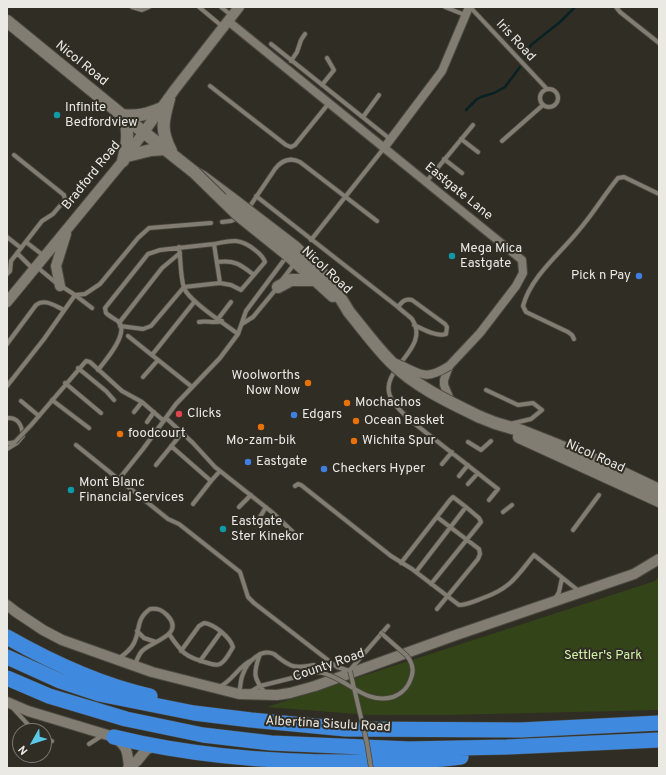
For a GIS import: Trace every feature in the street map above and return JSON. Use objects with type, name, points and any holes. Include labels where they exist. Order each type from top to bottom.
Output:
[{"type":"highway","points":[[7,637],[38,655],[93,678],[137,693],[251,720]]},
{"type":"highway","name":"Albertina Sisulu Road","points":[[7,657],[60,681],[99,694],[194,713],[251,720],[346,729],[522,730],[659,723]]},
{"type":"highway","name":"Albertina Sisulu Road","points":[[7,678],[49,696],[126,719],[203,735],[271,743],[409,749],[659,740]]},
{"type":"highway","points":[[110,736],[153,746],[249,759],[287,762],[399,761],[449,758],[462,756],[486,747]]},
{"type":"main road","name":"Nicol Road","points":[[7,21],[123,117],[194,172],[222,191],[295,254],[323,274],[335,289],[349,312]]},
{"type":"main road","points":[[165,103],[163,128],[164,137],[170,152],[151,150],[125,158],[128,128],[123,117],[142,115],[165,103]]},
{"type":"main road","name":"Nicol Road","points":[[295,254],[316,280],[349,312],[391,362],[419,384],[480,417],[522,431],[600,462],[658,489]]},
{"type":"main road","points":[[278,287],[291,280],[316,280]]},
{"type":"main road","name":"Nicol Road","points":[[502,425],[507,432],[548,452],[659,501]]},
{"type":"street","name":"Bradford Road","points":[[7,302],[125,158],[165,103],[239,7]]},
{"type":"street","points":[[384,148],[442,71],[469,7]]},
{"type":"street","name":"Eastgate Lane","points":[[228,21],[522,260],[522,276],[516,286],[480,333],[449,366],[428,375],[421,374],[391,362]]},
{"type":"street","points":[[60,286],[56,266],[68,227]]},
{"type":"street","points":[[449,366],[444,380],[444,385],[452,403]]},
{"type":"street","name":"County Road","points":[[7,605],[43,630],[62,640],[134,666],[181,680],[242,694],[267,695],[290,693],[315,686],[449,637],[634,574],[659,559]]},
{"type":"street","points":[[8,702],[28,711],[110,736],[121,742],[127,750],[133,766]]},
{"type":"street","points":[[133,766],[146,750],[153,746]]},
{"type":"lane","points":[[132,7],[142,10],[149,7]]},
{"type":"lane","points":[[199,7],[228,21]]},
{"type":"lane","points":[[221,7],[228,21]]},
{"type":"lane","points":[[445,7],[465,15]]},
{"type":"lane","name":"Iris Road","points":[[469,7],[547,89]]},
{"type":"lane","points":[[616,7],[620,12],[659,43]]},
{"type":"lane","points":[[291,61],[305,34]]},
{"type":"lane","points":[[271,44],[391,139]]},
{"type":"lane","points":[[322,85],[334,70],[327,58]]},
{"type":"lane","points":[[210,86],[286,145],[291,147],[295,145],[329,103]]},
{"type":"lane","points":[[547,89],[556,93],[558,99],[556,104],[549,107],[543,105],[540,100],[542,92],[547,89]]},
{"type":"lane","points":[[363,117],[379,95]]},
{"type":"lane","points":[[502,141],[543,105]]},
{"type":"lane","points":[[426,182],[473,125]]},
{"type":"lane","points":[[461,139],[478,152]]},
{"type":"lane","points":[[311,240],[384,148]]},
{"type":"lane","points":[[7,274],[10,271],[11,261],[42,221],[53,214],[65,200],[64,195],[14,155]]},
{"type":"lane","points":[[222,222],[240,218],[280,163],[292,159],[300,162],[377,220]]},
{"type":"lane","points":[[444,159],[462,173]]},
{"type":"lane","points":[[574,339],[568,332],[526,312],[523,306],[527,292],[540,274],[581,228],[618,178],[624,177],[659,194]]},
{"type":"lane","points":[[256,196],[412,319],[416,333],[414,344],[390,379],[388,387],[390,396],[397,407],[410,420],[498,489],[489,500]]},
{"type":"lane","points":[[74,295],[85,294],[100,284],[144,231],[149,228],[211,223]]},
{"type":"lane","points":[[7,237],[21,248]]},
{"type":"lane","points":[[235,240],[248,244],[262,256],[265,262],[240,290],[231,285],[220,282],[184,287],[151,326],[143,329],[120,324],[108,315],[105,311],[106,306],[148,254],[160,250],[179,248],[235,240]]},
{"type":"lane","points":[[26,242],[44,256]]},
{"type":"lane","points":[[214,244],[220,282]]},
{"type":"lane","points":[[179,248],[184,287],[190,296],[238,334]]},
{"type":"lane","points":[[17,253],[35,268],[92,308]]},
{"type":"lane","points":[[98,370],[117,345],[120,334],[120,324],[162,268],[180,253]]},
{"type":"lane","points":[[242,324],[253,317],[278,287],[295,254]]},
{"type":"lane","points":[[119,479],[144,449],[176,404],[220,358],[238,334],[246,311],[295,254]]},
{"type":"lane","points":[[217,262],[226,261],[236,263],[254,275]]},
{"type":"lane","points":[[7,386],[44,339],[74,295]]},
{"type":"lane","points":[[398,307],[408,298],[448,327],[446,334],[442,335],[414,325]]},
{"type":"lane","points":[[7,344],[36,305],[40,302],[45,301],[64,310]]},
{"type":"lane","points":[[152,355],[195,301]]},
{"type":"lane","points":[[199,322],[204,321],[214,323],[220,320],[231,302]]},
{"type":"lane","points":[[128,336],[158,360],[182,376],[192,387]]},
{"type":"lane","points":[[7,443],[12,443],[19,439],[86,360],[90,362],[112,384],[142,402],[182,432],[220,471],[266,507],[293,532]]},
{"type":"lane","points":[[143,377],[158,360]]},
{"type":"lane","points":[[164,364],[167,360]]},
{"type":"lane","points":[[78,368],[106,391],[114,400]]},
{"type":"lane","points":[[65,383],[101,413]]},
{"type":"lane","points":[[106,391],[112,384]]},
{"type":"lane","points":[[486,390],[518,405],[533,403],[542,410],[530,419],[502,425]]},
{"type":"lane","points":[[52,400],[89,428]]},
{"type":"lane","points":[[21,401],[39,416]]},
{"type":"lane","points":[[134,412],[142,402]]},
{"type":"lane","points":[[147,422],[154,412]]},
{"type":"lane","points":[[7,418],[14,419],[21,424],[23,436],[17,444],[7,449]]},
{"type":"lane","points":[[156,465],[182,432]]},
{"type":"lane","points":[[468,442],[481,450],[491,441]]},
{"type":"lane","points":[[76,445],[168,519],[179,524],[240,572],[248,597],[254,603],[337,667],[350,671]]},
{"type":"lane","points":[[171,446],[211,480]]},
{"type":"lane","points":[[442,464],[452,452]]},
{"type":"lane","points":[[459,476],[468,465]]},
{"type":"lane","points":[[193,504],[211,480],[220,471]]},
{"type":"lane","points":[[468,484],[478,473]]},
{"type":"lane","points":[[295,486],[298,484],[302,485],[390,556],[416,572],[459,605],[470,603],[494,594],[506,587],[514,580],[534,555],[580,592]]},
{"type":"lane","points":[[239,507],[251,495]]},
{"type":"lane","points":[[573,530],[599,495]]},
{"type":"lane","points":[[402,563],[453,497],[481,520],[431,584]]},
{"type":"lane","points":[[503,512],[512,505]]},
{"type":"lane","points":[[256,522],[266,507]]},
{"type":"lane","points":[[416,572],[466,507]]},
{"type":"lane","points":[[437,517],[479,549],[480,554],[437,608]]},
{"type":"lane","points":[[554,602],[559,592],[562,578]]},
{"type":"lane","points":[[118,659],[126,653],[134,643],[141,618],[150,609],[160,609],[169,617],[172,627],[169,634],[141,652],[134,666]]},
{"type":"lane","points":[[169,634],[181,651],[186,656],[214,665],[219,664],[228,656],[233,644],[221,632],[209,624],[204,623],[199,626],[181,651]]},
{"type":"lane","points":[[350,671],[388,626]]},
{"type":"lane","points":[[137,631],[144,638],[157,642]]},
{"type":"lane","points":[[200,661],[221,632]]},
{"type":"lane","points":[[314,665],[302,668],[292,666],[271,652],[260,654],[243,672],[242,694],[260,686],[316,672],[324,673],[342,681],[369,697],[377,699],[387,699],[402,693],[407,688],[413,672],[410,658],[381,633]]},
{"type":"lane","points":[[260,654],[255,674],[260,686],[267,695]]},
{"type":"lane","points":[[216,688],[227,682],[242,665],[254,659]]},
{"type":"lane","points":[[350,671],[367,743],[371,768]]},
{"type":"lane","points":[[8,702],[27,723]]},
{"type":"lane","points":[[89,744],[110,736]]},
{"type":"green space","name":"Settler's Park","points":[[659,577],[659,710],[448,715],[369,715],[267,707],[655,581]]},
{"type":"waterway","points":[[525,57],[531,45],[560,22],[575,7]]},
{"type":"waterway","points":[[466,110],[477,99],[505,87],[520,67]]},
{"type":"place","name":"Infinite Bedfordview","points":[[57,115]]},
{"type":"place","name":"Mega Mica Eastgate","points":[[452,256]]},
{"type":"place","name":"Pick n Pay","points":[[639,276]]},
{"type":"place","name":"Woolworths Now Now","points":[[308,383]]},
{"type":"place","name":"Mochachos","points":[[347,403]]},
{"type":"place","name":"Clicks","points":[[179,414]]},
{"type":"place","name":"Edgars","points":[[294,415]]},
{"type":"place","name":"Ocean Basket","points":[[356,421]]},
{"type":"place","name":"Mo-zam-bik","points":[[261,427]]},
{"type":"place","name":"foodcourt","points":[[120,434]]},
{"type":"place","name":"Wichita Spur","points":[[354,441]]},
{"type":"place","name":"Eastgate","points":[[248,462]]},
{"type":"place","name":"Checkers Hyper","points":[[324,469]]},
{"type":"place","name":"Mont Blanc Financial Services","points":[[71,490]]},
{"type":"place","name":"Eastgate Ster Kinekor","points":[[223,529]]}]
